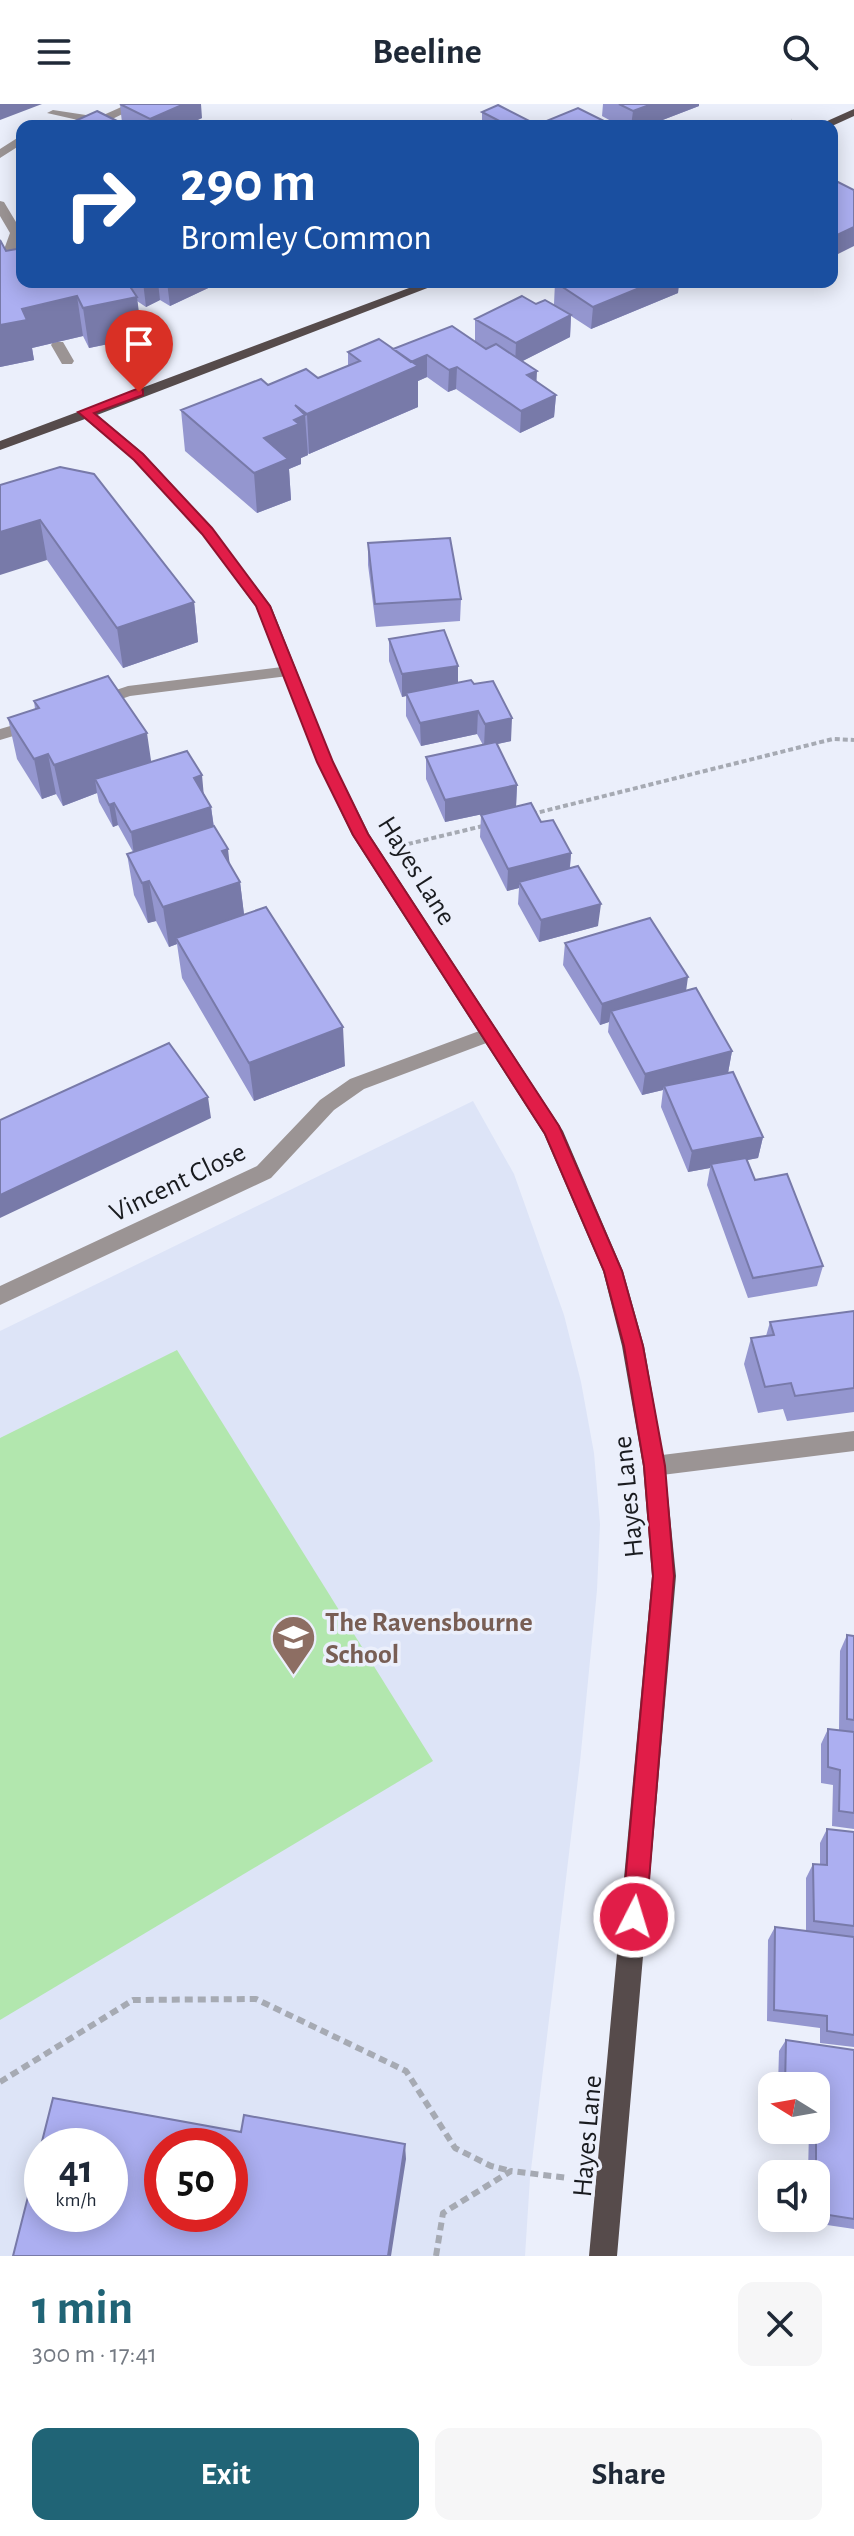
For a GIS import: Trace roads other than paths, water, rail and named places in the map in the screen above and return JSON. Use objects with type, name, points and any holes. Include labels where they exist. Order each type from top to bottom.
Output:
[{"type":"main road","points":[[0,446],[421,288]]},
{"type":"main road","name":"Hayes Lane","points":[[85,412],[139,457],[207,531],[263,606],[325,762],[372,853],[553,1131],[613,1271],[633,1346],[654,1466],[664,1576],[603,2256]]},
{"type":"street","points":[[65,104],[49,116],[90,120]]},
{"type":"street","points":[[102,120],[137,104]]},
{"type":"street","points":[[0,205],[16,233],[8,255],[16,269]]},
{"type":"street","points":[[58,345],[67,361]]},
{"type":"street","points":[[73,710],[128,691],[290,671]]},
{"type":"street","points":[[0,735],[46,720]]},
{"type":"street","name":"Vincent Close","points":[[0,1296],[264,1172],[327,1105],[357,1084],[490,1034]]},
{"type":"street","points":[[654,1466],[854,1441]]},
{"type":"place","name":"The Ravensbourne School","points":[[294,1676]]}]
